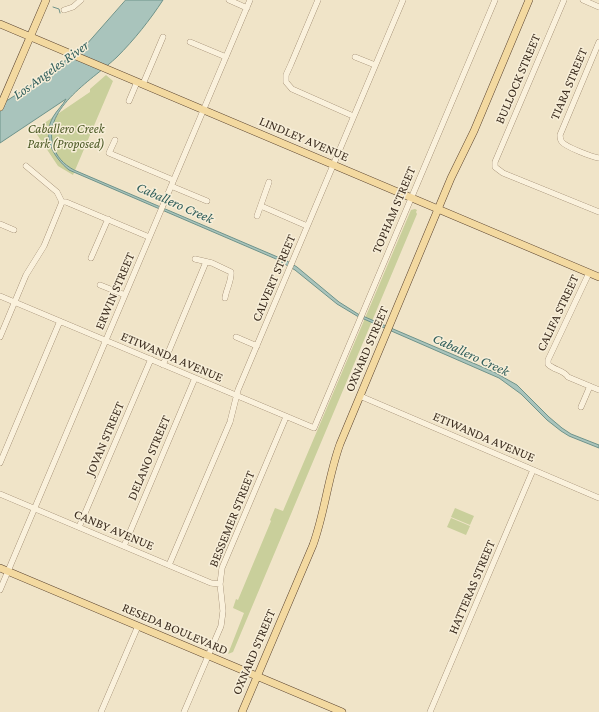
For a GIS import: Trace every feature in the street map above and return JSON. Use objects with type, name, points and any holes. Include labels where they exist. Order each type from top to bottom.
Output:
[{"type":"main road","points":[[0,108],[46,0]]},
{"type":"main road","name":"OXNARD STREET","points":[[242,712],[313,545],[321,522],[336,454],[438,208],[474,131],[529,0]]},
{"type":"main road","name":"LINDLEY AVENUE","points":[[0,24],[599,277]]},
{"type":"main road","name":"RESEDA BOULEVARD","points":[[0,568],[342,712]]},
{"type":"street","points":[[64,10],[73,7],[81,0]]},
{"type":"street","points":[[229,0],[247,8]]},
{"type":"street","name":"ERWIN STREET","points":[[0,590],[250,0]]},
{"type":"street","points":[[318,0],[287,71],[286,82],[292,89],[353,116]]},
{"type":"street","name":"CALVERT STREET","points":[[169,565],[230,422],[236,395],[403,0]]},
{"type":"street","name":"TOPHAM STREET","points":[[314,428],[495,0]]},
{"type":"street","name":"BULLOCK STREET","points":[[564,0],[495,162],[495,167],[503,173],[599,212]]},
{"type":"street","points":[[583,0],[599,7]]},
{"type":"street","points":[[129,101],[140,83],[163,37]]},
{"type":"street","points":[[190,42],[226,57]]},
{"type":"street","name":"TIARA STREET","points":[[599,42],[560,135],[560,140],[565,145],[599,158]]},
{"type":"street","points":[[355,57],[375,65]]},
{"type":"street","points":[[115,140],[109,153],[173,180]]},
{"type":"street","points":[[0,337],[26,275],[44,246],[62,202],[57,192],[26,166]]},
{"type":"street","points":[[257,216],[269,182]]},
{"type":"street","points":[[171,186],[207,201]]},
{"type":"street","points":[[62,202],[66,202],[149,237]]},
{"type":"street","points":[[261,206],[307,226]]},
{"type":"street","points":[[91,258],[108,219]]},
{"type":"street","points":[[0,224],[14,230]]},
{"type":"street","points":[[195,259],[212,263],[231,272],[225,298]]},
{"type":"street","points":[[163,364],[206,262]]},
{"type":"street","name":"CALIFA STREET","points":[[589,273],[548,360],[548,364],[550,367],[567,374],[568,377],[590,386]]},
{"type":"street","points":[[100,285],[125,295]]},
{"type":"street","name":"ETIWANDA AVENUE","points":[[0,296],[314,428]]},
{"type":"street","points":[[0,463],[60,321]]},
{"type":"street","points":[[236,337],[257,346]]},
{"type":"street","name":"JOVAN STREET","points":[[79,527],[150,359]]},
{"type":"street","name":"DELANO STREET","points":[[124,546],[195,378]]},
{"type":"street","points":[[581,407],[590,386],[599,390]]},
{"type":"street","name":"ETIWANDA AVENUE","points":[[360,396],[599,498]]},
{"type":"street","name":"BESSEMER STREET","points":[[209,656],[221,626],[223,616],[220,584],[222,568],[286,417]]},
{"type":"street","name":"HATTERAS STREET","points":[[430,712],[533,470]]},
{"type":"street","name":"CANBY AVENUE","points":[[0,494],[214,584],[220,584]]},
{"type":"street","points":[[101,712],[138,626]]},
{"type":"street","points":[[184,712],[209,656]]},
{"type":"green space","name":"Caballero Creek Park (Proposed)","points":[[106,75],[113,81],[73,175],[58,166],[34,130],[90,92],[90,89]]},
{"type":"green space","points":[[411,210],[417,210],[417,214],[233,652],[228,654],[244,613],[233,608],[236,599],[238,600],[275,508],[283,511]]},
{"type":"green space","points":[[455,508],[474,516],[470,525],[451,517]]},
{"type":"green space","points":[[451,518],[470,526],[466,535],[447,527]]},
{"type":"water","points":[[126,0],[163,0],[142,30],[117,57],[73,95],[63,106],[55,119],[52,131],[53,145],[58,156],[66,165],[74,170],[287,261],[297,267],[339,302],[358,314],[494,372],[517,385],[562,428],[571,434],[599,445],[599,448],[569,436],[561,431],[547,420],[521,394],[499,378],[357,316],[337,304],[295,270],[276,259],[69,170],[54,153],[49,139],[50,124],[56,112],[66,99],[0,143],[0,105],[36,82],[85,46]]},
{"type":"waterway","points":[[53,7],[59,9],[60,13]]},
{"type":"water label","name":"Los Angeles River","points":[[51,70]]},
{"type":"water label","name":"Caballero Creek","points":[[175,203]]},
{"type":"water label","name":"Caballero Creek","points":[[471,355]]}]
